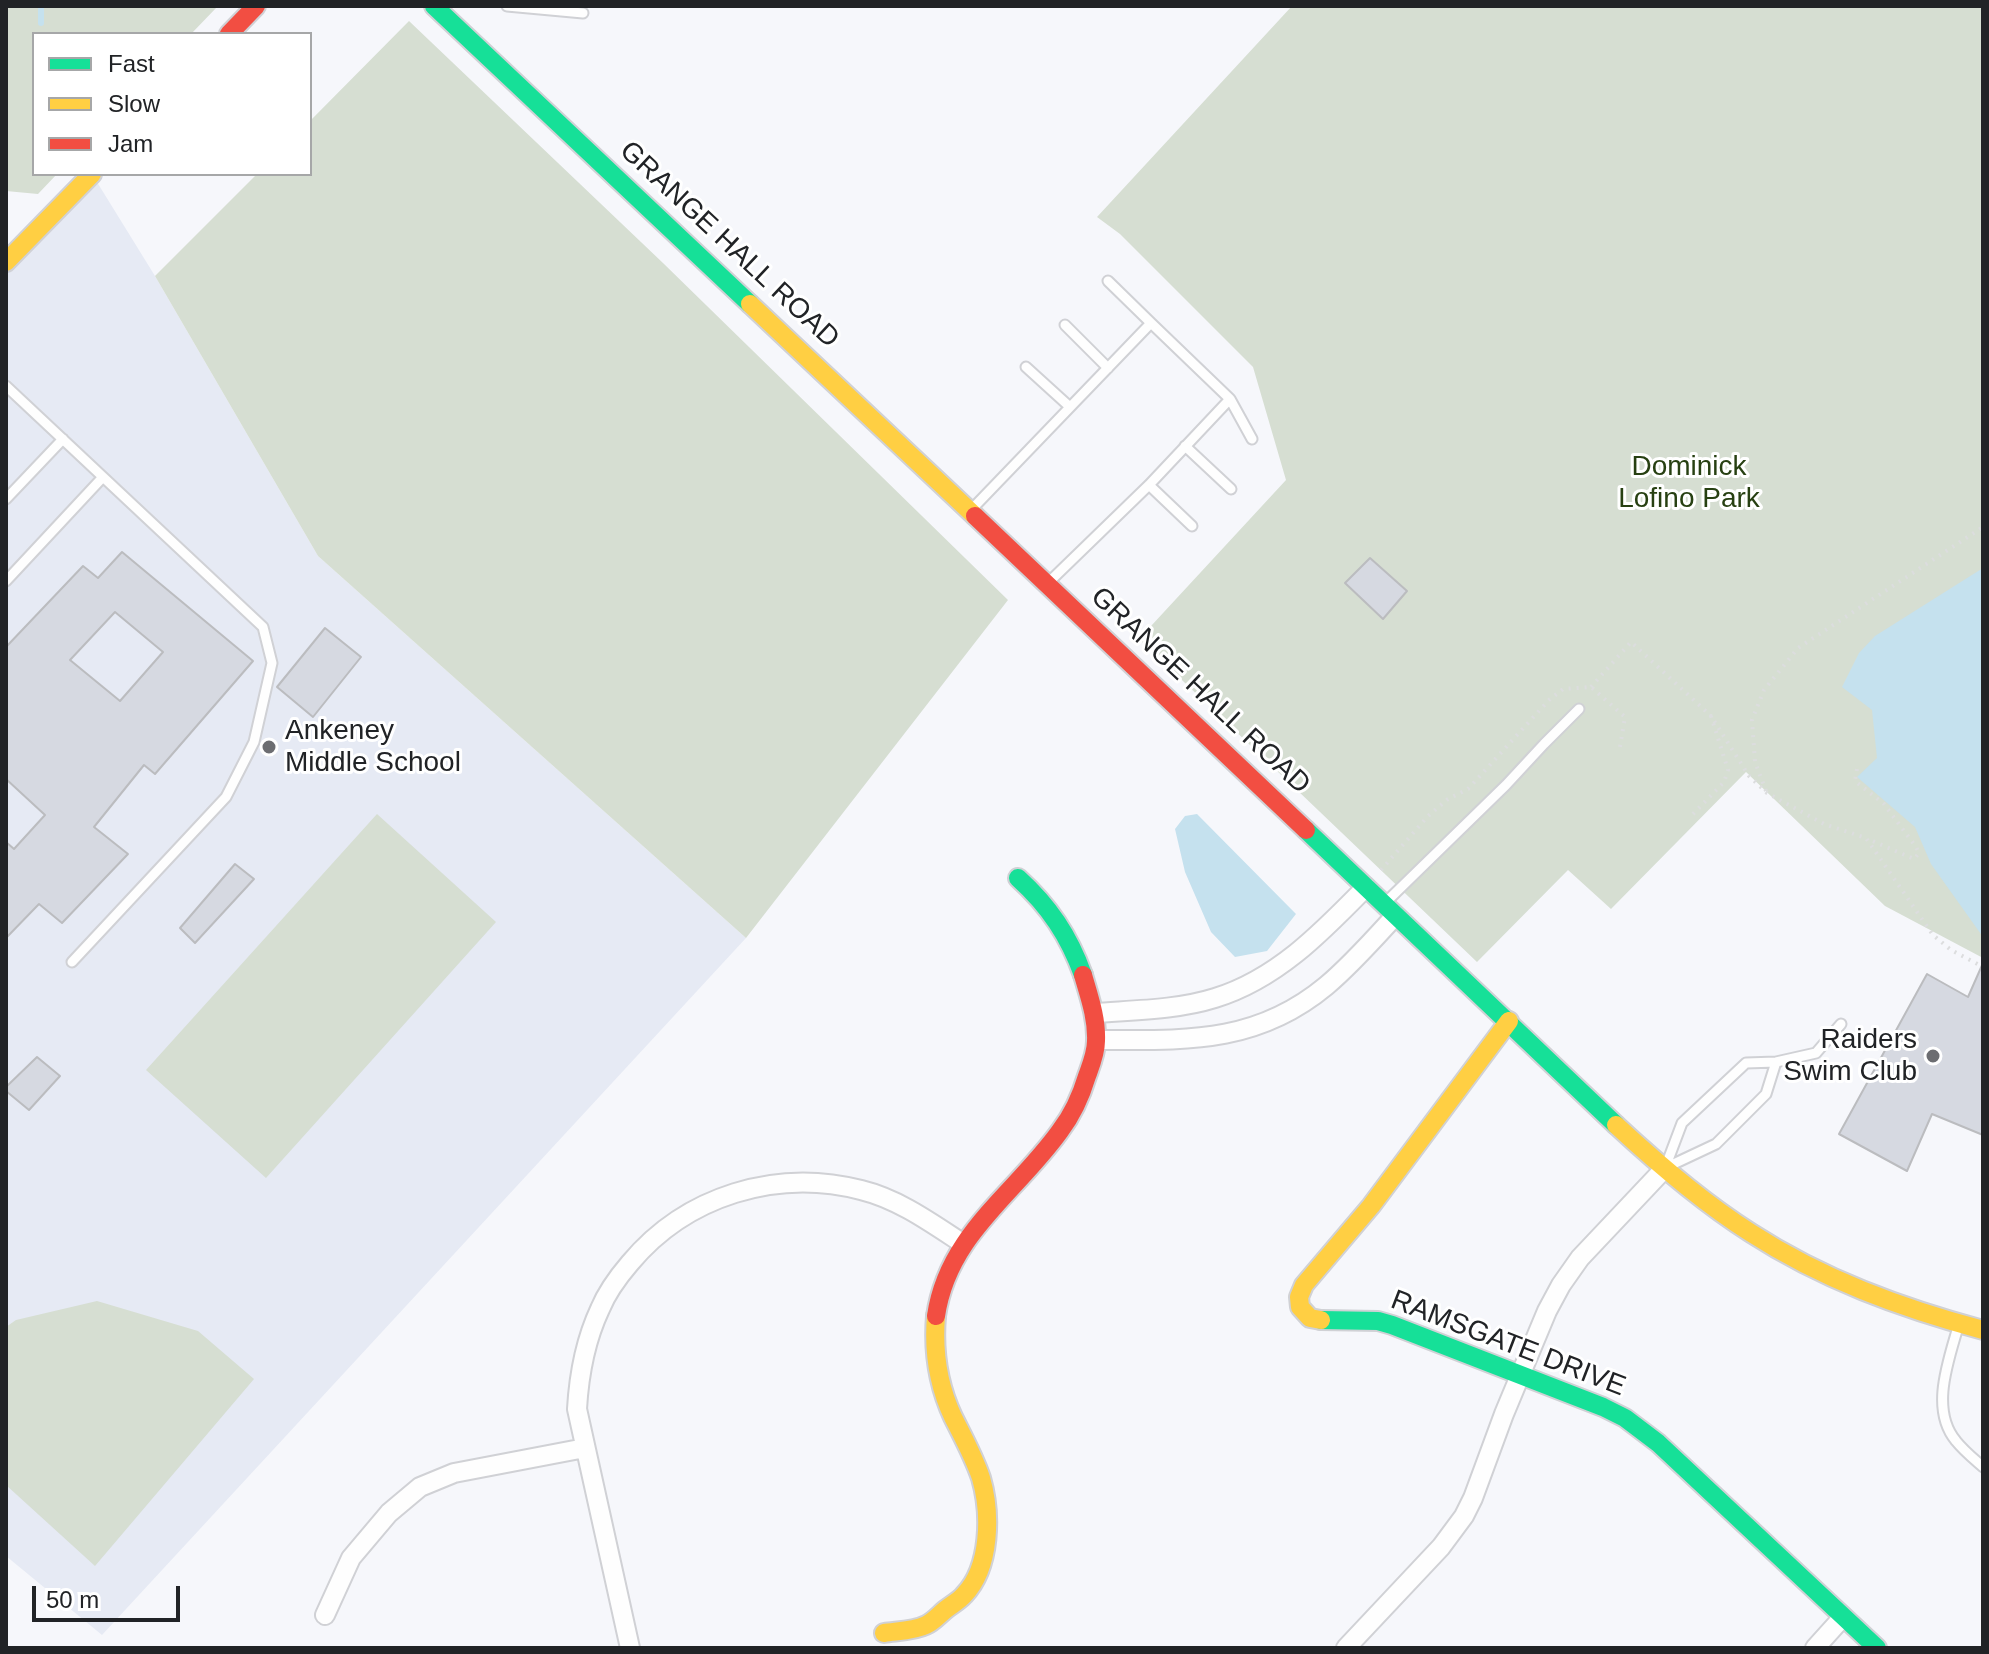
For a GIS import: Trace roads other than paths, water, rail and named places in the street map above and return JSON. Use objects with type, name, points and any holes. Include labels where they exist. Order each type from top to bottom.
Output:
[{"type":"street","points":[[231,32],[256,6]]},
{"type":"street","name":"GRANGE HALL ROAD","points":[[434,6],[1665,1168],[1722,1213],[1787,1255],[1888,1301],[1983,1330]]},
{"type":"street","points":[[6,262],[90,176]]},
{"type":"street","points":[[884,1633],[925,1625],[965,1594],[976,1574],[988,1519],[986,1498],[981,1478],[946,1402],[939,1378],[935,1325],[940,1295],[962,1243],[1051,1145],[1069,1120],[1081,1098],[1097,1040],[1094,1013],[1071,941],[1048,907],[1018,878]]},
{"type":"street","points":[[1094,1013],[1168,1007],[1214,998],[1255,982],[1306,946],[1366,887]]},
{"type":"street","points":[[1097,1040],[1206,1038],[1239,1032],[1270,1021],[1300,1006],[1325,987],[1389,910]]},
{"type":"street","name":"RAMSGATE DRIVE","points":[[1509,1021],[1371,1206],[1304,1285],[1299,1293],[1301,1312],[1316,1320],[1378,1321],[1603,1407],[1646,1432],[1877,1648]]},
{"type":"street","points":[[1346,1648],[1441,1547],[1464,1516],[1547,1311],[1561,1285],[1580,1258],[1665,1168]]},
{"type":"street","points":[[630,1648],[577,1409],[579,1374],[587,1339],[601,1306],[619,1276],[642,1249],[668,1226],[698,1207],[765,1185],[816,1182],[863,1190],[920,1215],[962,1243]]},
{"type":"street","points":[[325,1615],[351,1558],[389,1513],[420,1487],[454,1473],[585,1448]]},
{"type":"street","points":[[1815,1648],[1843,1617]]},
{"type":"lane","points":[[507,6],[583,13]]},
{"type":"lane","points":[[1108,281],[1230,399],[1252,439]]},
{"type":"lane","points":[[970,511],[1151,323]]},
{"type":"lane","points":[[1065,325],[1108,368]]},
{"type":"lane","points":[[1026,367],[1070,407]]},
{"type":"lane","points":[[6,402],[10,390],[263,627],[272,663],[254,742],[226,797],[72,962]]},
{"type":"lane","points":[[1047,584],[1149,485],[1230,399]]},
{"type":"lane","points":[[6,499],[63,439]]},
{"type":"lane","points":[[1185,446],[1231,489]]},
{"type":"lane","points":[[6,581],[103,477]]},
{"type":"lane","points":[[1149,485],[1192,526]]},
{"type":"lane","points":[[1389,910],[1579,709]]},
{"type":"lane","points":[[1665,1168],[1682,1123],[1746,1063],[1776,1062],[1816,1053],[1841,1024]]},
{"type":"lane","points":[[1665,1168],[1716,1144],[1766,1094],[1776,1062]]},
{"type":"lane","points":[[1959,1324],[1950,1355],[1943,1412],[1955,1440],[1983,1467]]},
{"type":"water","points":[[1983,568],[1983,937],[1931,864],[1915,827],[1857,777],[1877,758],[1872,710],[1842,687],[1859,653],[1875,636]]},
{"type":"water","points":[[1197,814],[1296,914],[1267,951],[1235,957],[1211,932],[1185,872],[1175,829],[1185,816]]},
{"type":"waterway","points":[[41,6],[41,23]]},
{"type":"place","name":"Ankeney Middle School","points":[[269,747]]},
{"type":"place","name":"Raiders Swim Club","points":[[1933,1056]]},
{"type":"park label","name":"Dominick Lofino Park","points":[[1689,483]]}]
